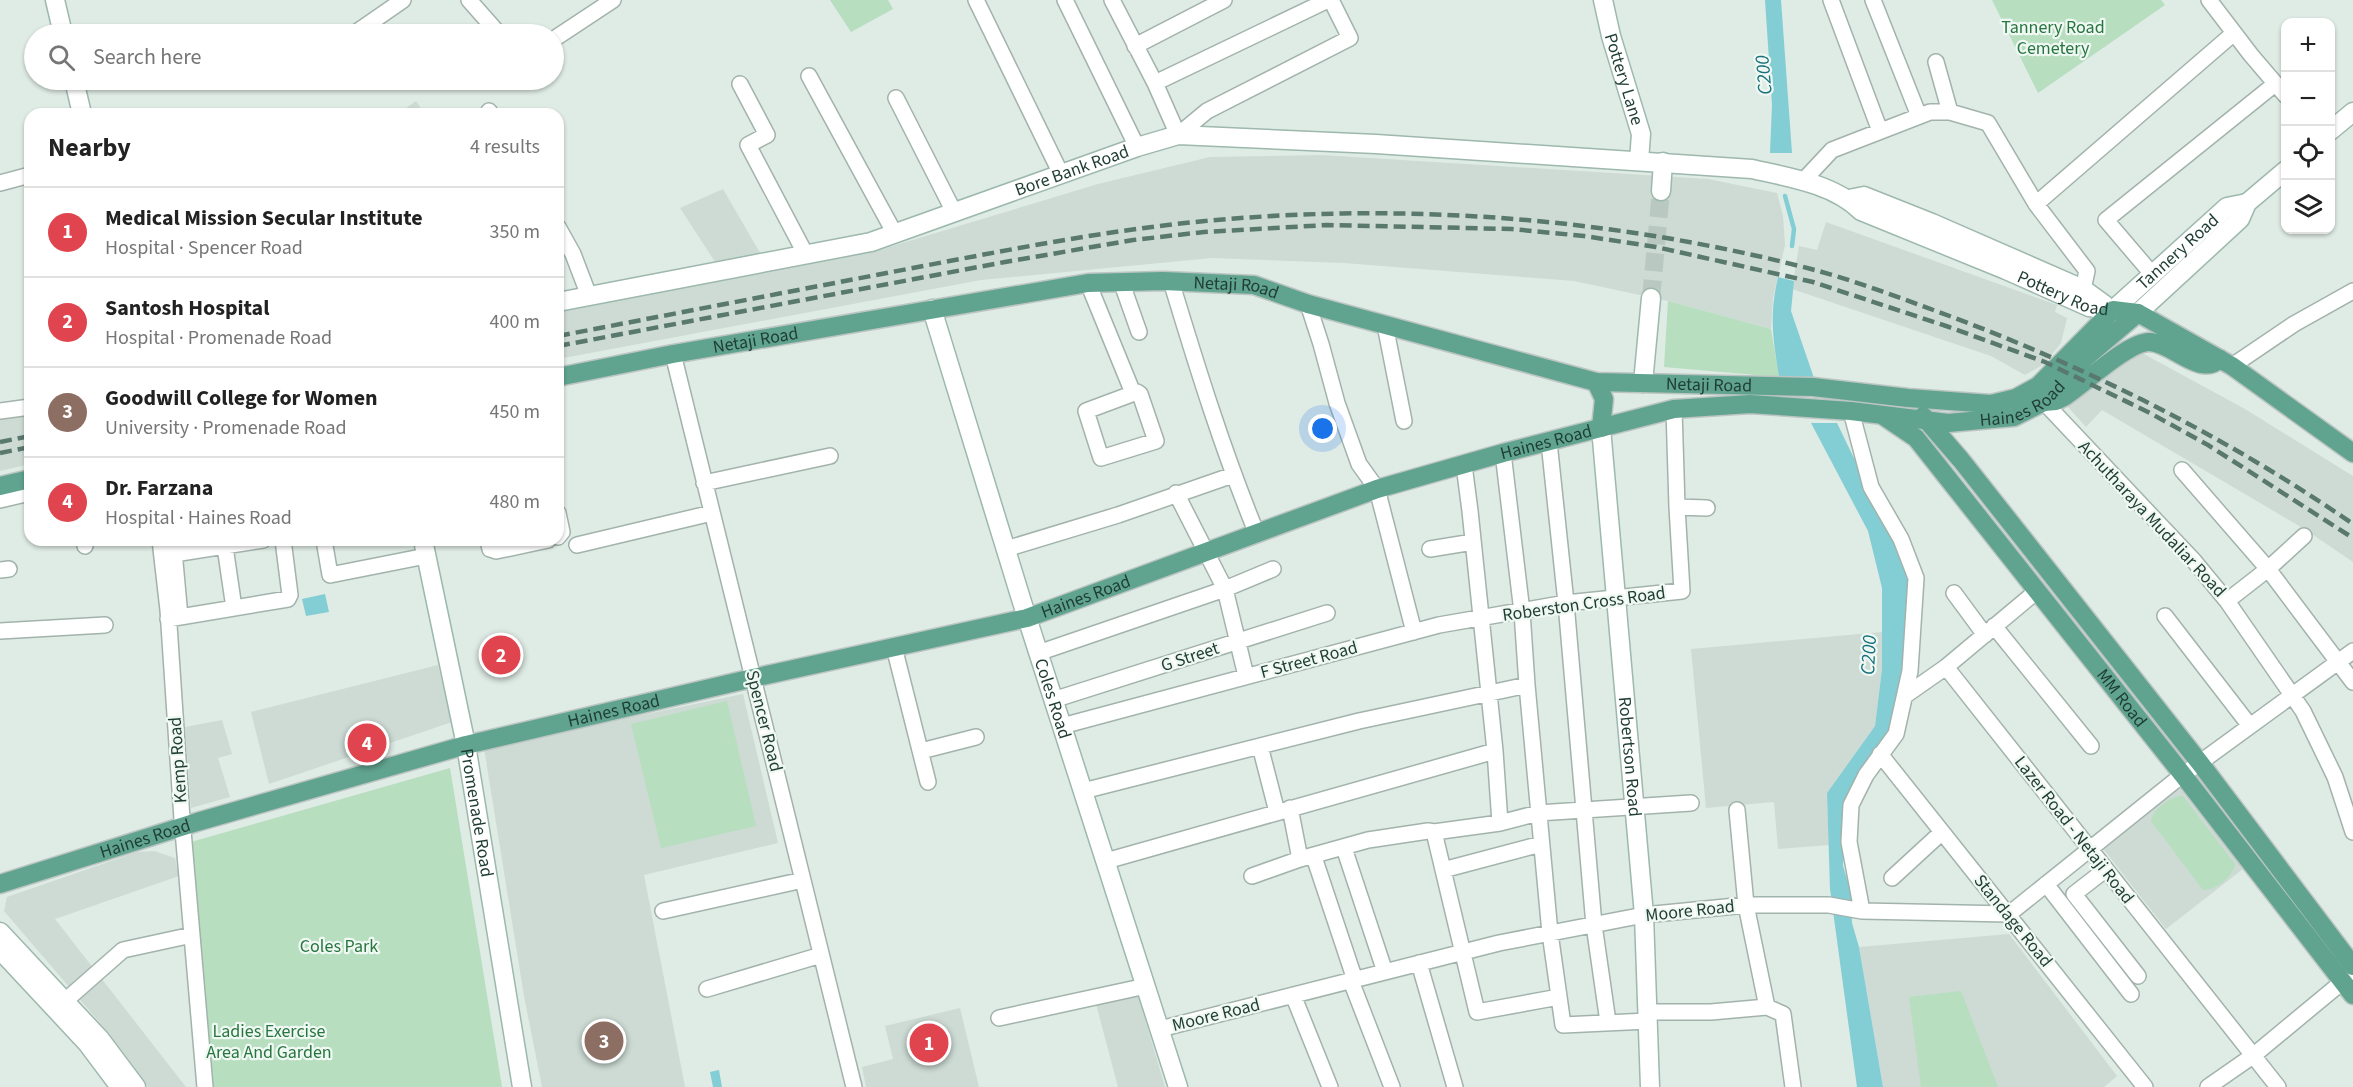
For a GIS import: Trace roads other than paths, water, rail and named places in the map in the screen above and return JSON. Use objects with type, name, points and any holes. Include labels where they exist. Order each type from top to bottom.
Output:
[{"type":"main road","name":"Netaji Road","points":[[564,376],[673,354],[1088,283],[1171,281],[1254,285],[1308,304],[1596,382],[1806,387],[1908,398]]},
{"type":"main road","points":[[2113,310],[2138,313],[2226,362],[2353,453]]},
{"type":"main road","name":"Haines Road","points":[[1908,398],[1991,404],[2016,398],[2032,390],[2047,378],[2113,310]]},
{"type":"main road","name":"Haines Road","points":[[0,884],[182,827],[466,745],[753,678],[1027,618],[1377,489],[1503,453],[1674,410],[1750,404],[1851,411],[1948,423],[2014,417],[2043,402],[2084,359],[2138,313]]},
{"type":"main road","points":[[2043,402],[2056,401],[2064,397],[2122,354],[2143,343],[2159,344],[2205,366],[2226,362]]},
{"type":"main road","points":[[1596,382],[1604,399],[1600,428]]},
{"type":"main road","name":"MM Road","points":[[1908,398],[1961,460],[2200,763],[2353,966]]},
{"type":"main road","name":"MM Road","points":[[1878,414],[1916,438],[2349,983]]},
{"type":"main road","points":[[0,486],[24,480]]},
{"type":"street","points":[[55,0],[61,24]]},
{"type":"street","points":[[368,24],[403,0]]},
{"type":"street","points":[[564,32],[613,0]]},
{"type":"street","points":[[976,0],[1061,174]]},
{"type":"street","points":[[1065,0],[1137,147]]},
{"type":"street","points":[[1112,0],[1155,83],[1178,135],[1207,111],[1350,38],[1330,0],[1155,83]]},
{"type":"street","points":[[1135,46],[1224,0]]},
{"type":"street","name":"Pottery Lane","points":[[1603,0],[1611,36],[1641,134],[1639,160]]},
{"type":"street","points":[[1831,0],[1880,131]]},
{"type":"street","points":[[1874,0],[1919,116]]},
{"type":"street","points":[[2209,0],[2281,91]]},
{"type":"street","points":[[477,2],[492,24]]},
{"type":"street","points":[[2036,204],[2234,33]]},
{"type":"street","points":[[1936,62],[1950,112]]},
{"type":"street","points":[[809,76],[895,234]]},
{"type":"street","points":[[740,84],[767,135],[748,145],[806,255]]},
{"type":"street","points":[[2152,274],[2106,220],[2275,84]]},
{"type":"street","points":[[76,90],[81,108]]},
{"type":"street","points":[[896,98],[954,212]]},
{"type":"street","points":[[1791,178],[1832,150],[1930,112],[1950,112],[1988,123],[2036,204],[2087,271],[2083,289]]},
{"type":"street","points":[[2335,128],[2353,112]]},
{"type":"street","name":"Bore Bank Road","points":[[564,301],[871,242],[1137,147],[1178,135],[1388,144],[1599,158]]},
{"type":"street","name":"Pottery Road","points":[[1599,158],[1752,169],[1791,178],[1849,199],[1861,211],[2006,270],[2089,307],[2113,310]]},
{"type":"street","points":[[1661,191],[1664,162]]},
{"type":"street","name":"Tannery Road","points":[[2138,313],[2240,219],[2247,203],[2281,174]]},
{"type":"street","points":[[0,183],[24,177]]},
{"type":"street","name":"Pottery Road","points":[[1849,199],[1864,196],[1932,223],[2083,289],[2113,310]]},
{"type":"street","name":"Tannery Road","points":[[2113,310],[2227,207],[2247,203]]},
{"type":"street","points":[[564,238],[573,254],[589,297]]},
{"type":"street","points":[[1121,281],[1139,332]]},
{"type":"street","points":[[1171,281],[1233,475],[1257,534]]},
{"type":"street","points":[[1088,283],[1133,393]]},
{"type":"street","points":[[2226,362],[2353,291]]},
{"type":"street","points":[[1643,383],[1651,298]]},
{"type":"street","points":[[1308,304],[1337,403],[1359,464],[1377,489],[1414,632]]},
{"type":"street","name":"Coles Road","points":[[932,309],[1038,653],[1178,1087]]},
{"type":"street","points":[[1385,325],[1404,421]]},
{"type":"street","name":"Spencer Road","points":[[673,354],[854,1087]]},
{"type":"street","points":[[1133,393],[1140,394],[1156,441],[1101,458],[1085,412],[1133,393]]},
{"type":"street","name":"Achutharaya Mudaliar Road","points":[[2043,402],[2194,561],[2227,601],[2303,711],[2335,777],[2353,832]]},
{"type":"street","points":[[0,411],[24,407]]},
{"type":"street","name":"Roberston Cross Road","points":[[1414,632],[1566,603],[1682,591],[1674,410]]},
{"type":"street","points":[[1851,411],[1871,487],[1901,539],[1916,578],[1914,631],[1905,695],[1896,734],[1866,775],[1851,805],[1849,842],[1862,911]]},
{"type":"street","name":"Robertson Road","points":[[1600,428],[1644,915],[1650,1087]]},
{"type":"street","points":[[1549,442],[1586,809],[1594,925],[1608,1022]]},
{"type":"street","points":[[1503,453],[1522,612],[1550,933],[1563,1025],[1767,1007],[1783,1014],[1793,1087]]},
{"type":"street","points":[[704,483],[830,456]]},
{"type":"street","points":[[1464,465],[1490,693],[1500,823]]},
{"type":"street","points":[[2182,470],[2268,569],[2353,682]]},
{"type":"street","points":[[1006,549],[1118,515],[1233,475]]},
{"type":"street","points":[[1176,493],[1224,589],[1246,676]]},
{"type":"street","points":[[0,500],[24,494]]},
{"type":"street","points":[[1677,507],[1707,508]]},
{"type":"street","points":[[577,545],[712,513]]},
{"type":"street","points":[[2227,601],[2268,569],[2304,536]]},
{"type":"street","points":[[1430,549],[1473,542]]},
{"type":"street","name":"Kemp Road","points":[[161,546],[174,618],[182,827],[205,1087]]},
{"type":"street","points":[[228,546],[237,608]]},
{"type":"street","points":[[173,547],[174,618],[290,598],[284,546]]},
{"type":"street","points":[[325,546],[330,575],[424,548]]},
{"type":"street","points":[[489,546],[490,549],[496,551],[520,546]]},
{"type":"street","name":"Promenade Road","points":[[424,548],[466,745],[522,1087]]},
{"type":"street","points":[[1038,653],[1224,589],[1273,569]]},
{"type":"street","points":[[1905,695],[1946,667],[2038,590]]},
{"type":"street","points":[[1954,593],[2091,746]]},
{"type":"street","name":"G Street","points":[[1053,700],[1327,613]]},
{"type":"street","points":[[2165,616],[2250,726]]},
{"type":"street","points":[[0,631],[105,625]]},
{"type":"street","name":"F Street Road","points":[[1062,726],[1414,632]]},
{"type":"street","points":[[894,647],[928,782]]},
{"type":"street","points":[[2009,914],[2183,775],[2337,660],[2353,651]]},
{"type":"street","name":"Lazer Road - Netaji Road","points":[[1946,667],[2278,1087]]},
{"type":"street","points":[[1083,791],[1359,721],[1527,685]]},
{"type":"street","points":[[921,751],[976,737]]},
{"type":"street","points":[[1260,746],[1283,810],[1307,858],[1392,1087]]},
{"type":"street","points":[[1106,861],[1494,751]]},
{"type":"street","name":"Standage Road","points":[[1880,754],[2145,1087]]},
{"type":"street","points":[[1252,876],[1368,840],[1500,823],[1538,813],[1691,803]]},
{"type":"street","points":[[1737,810],[1746,905],[1767,1007]]},
{"type":"street","points":[[1434,832],[1477,1012],[1559,997]]},
{"type":"street","points":[[1892,878],[1941,833]]},
{"type":"street","points":[[1443,870],[1541,844]]},
{"type":"street","points":[[1344,848],[1385,972]]},
{"type":"street","points":[[2105,870],[2074,894],[2138,976]]},
{"type":"street","points":[[663,911],[802,880]]},
{"type":"street","points":[[2046,884],[2131,994]]},
{"type":"street","name":"Moore Road","points":[[1160,1029],[1462,952],[1644,915],[1746,905],[1829,905],[1862,911],[2009,914]]},
{"type":"street","points":[[0,932],[100,1039],[136,1087]]},
{"type":"street","points":[[66,1001],[123,950],[192,935]]},
{"type":"street","points":[[0,949],[87,1043],[120,1087]]},
{"type":"street","points":[[707,989],[821,956]]},
{"type":"street","points":[[1419,963],[1455,1087]]},
{"type":"street","points":[[2208,1087],[2349,983]]},
{"type":"street","points":[[999,1018],[1146,986]]},
{"type":"street","points":[[1293,995],[1330,1087]]},
{"type":"water","points":[[1765,0],[1781,0],[1792,153],[1770,153],[1772,105]]},
{"type":"water","points":[[1778,277],[1794,281],[1791,311],[1815,381],[1802,377],[1779,377],[1773,327]]},
{"type":"water","points":[[1811,423],[1837,423],[1907,568],[1910,599],[1902,678],[1895,714],[1885,739],[1844,819],[1843,866],[1851,892],[1852,923],[1859,947],[1883,1087],[1857,1087],[1830,889],[1827,793],[1875,726],[1882,669],[1882,588],[1868,531]]},
{"type":"water","points":[[325,594],[329,612],[306,616],[302,599]]},
{"type":"water","points":[[719,1070],[722,1087],[713,1087],[710,1072]]},
{"type":"waterway","name":"C200","points":[[1785,196],[1794,229],[1792,246]]},
{"type":"tunnel","points":[[1651,298],[1661,191]]},
{"type":"railway","points":[[564,335],[1025,247],[1205,221],[1358,213],[1434,214],[1587,226],[1662,237],[1811,269],[1874,288],[1991,332],[2151,404],[2254,461],[2353,524]]},
{"type":"railway","points":[[564,345],[1005,262],[1133,240],[1204,232],[1327,225],[1512,229],[1584,236],[1656,247],[1813,282],[2045,362],[2150,413],[2208,445],[2353,538]]},
{"type":"railway","points":[[0,442],[24,437]]},
{"type":"railway","points":[[0,453],[24,448]]},
{"type":"place","name":"Santosh Hospital","points":[[501,655]]},
{"type":"place","name":"Dr. Farzana","points":[[367,743]]},
{"type":"place","name":"Goodwill College for Women","points":[[604,1041]]},
{"type":"place","name":"Medical Mission Secular Institute","points":[[929,1043]]},
{"type":"park label","name":"Tannery Road Cemetery","points":[[2053,37]]},
{"type":"park label","name":"Coles Park","points":[[339,946]]},
{"type":"park label","name":"Ladies Exercise Area And Garden","points":[[269,1041]]}]
